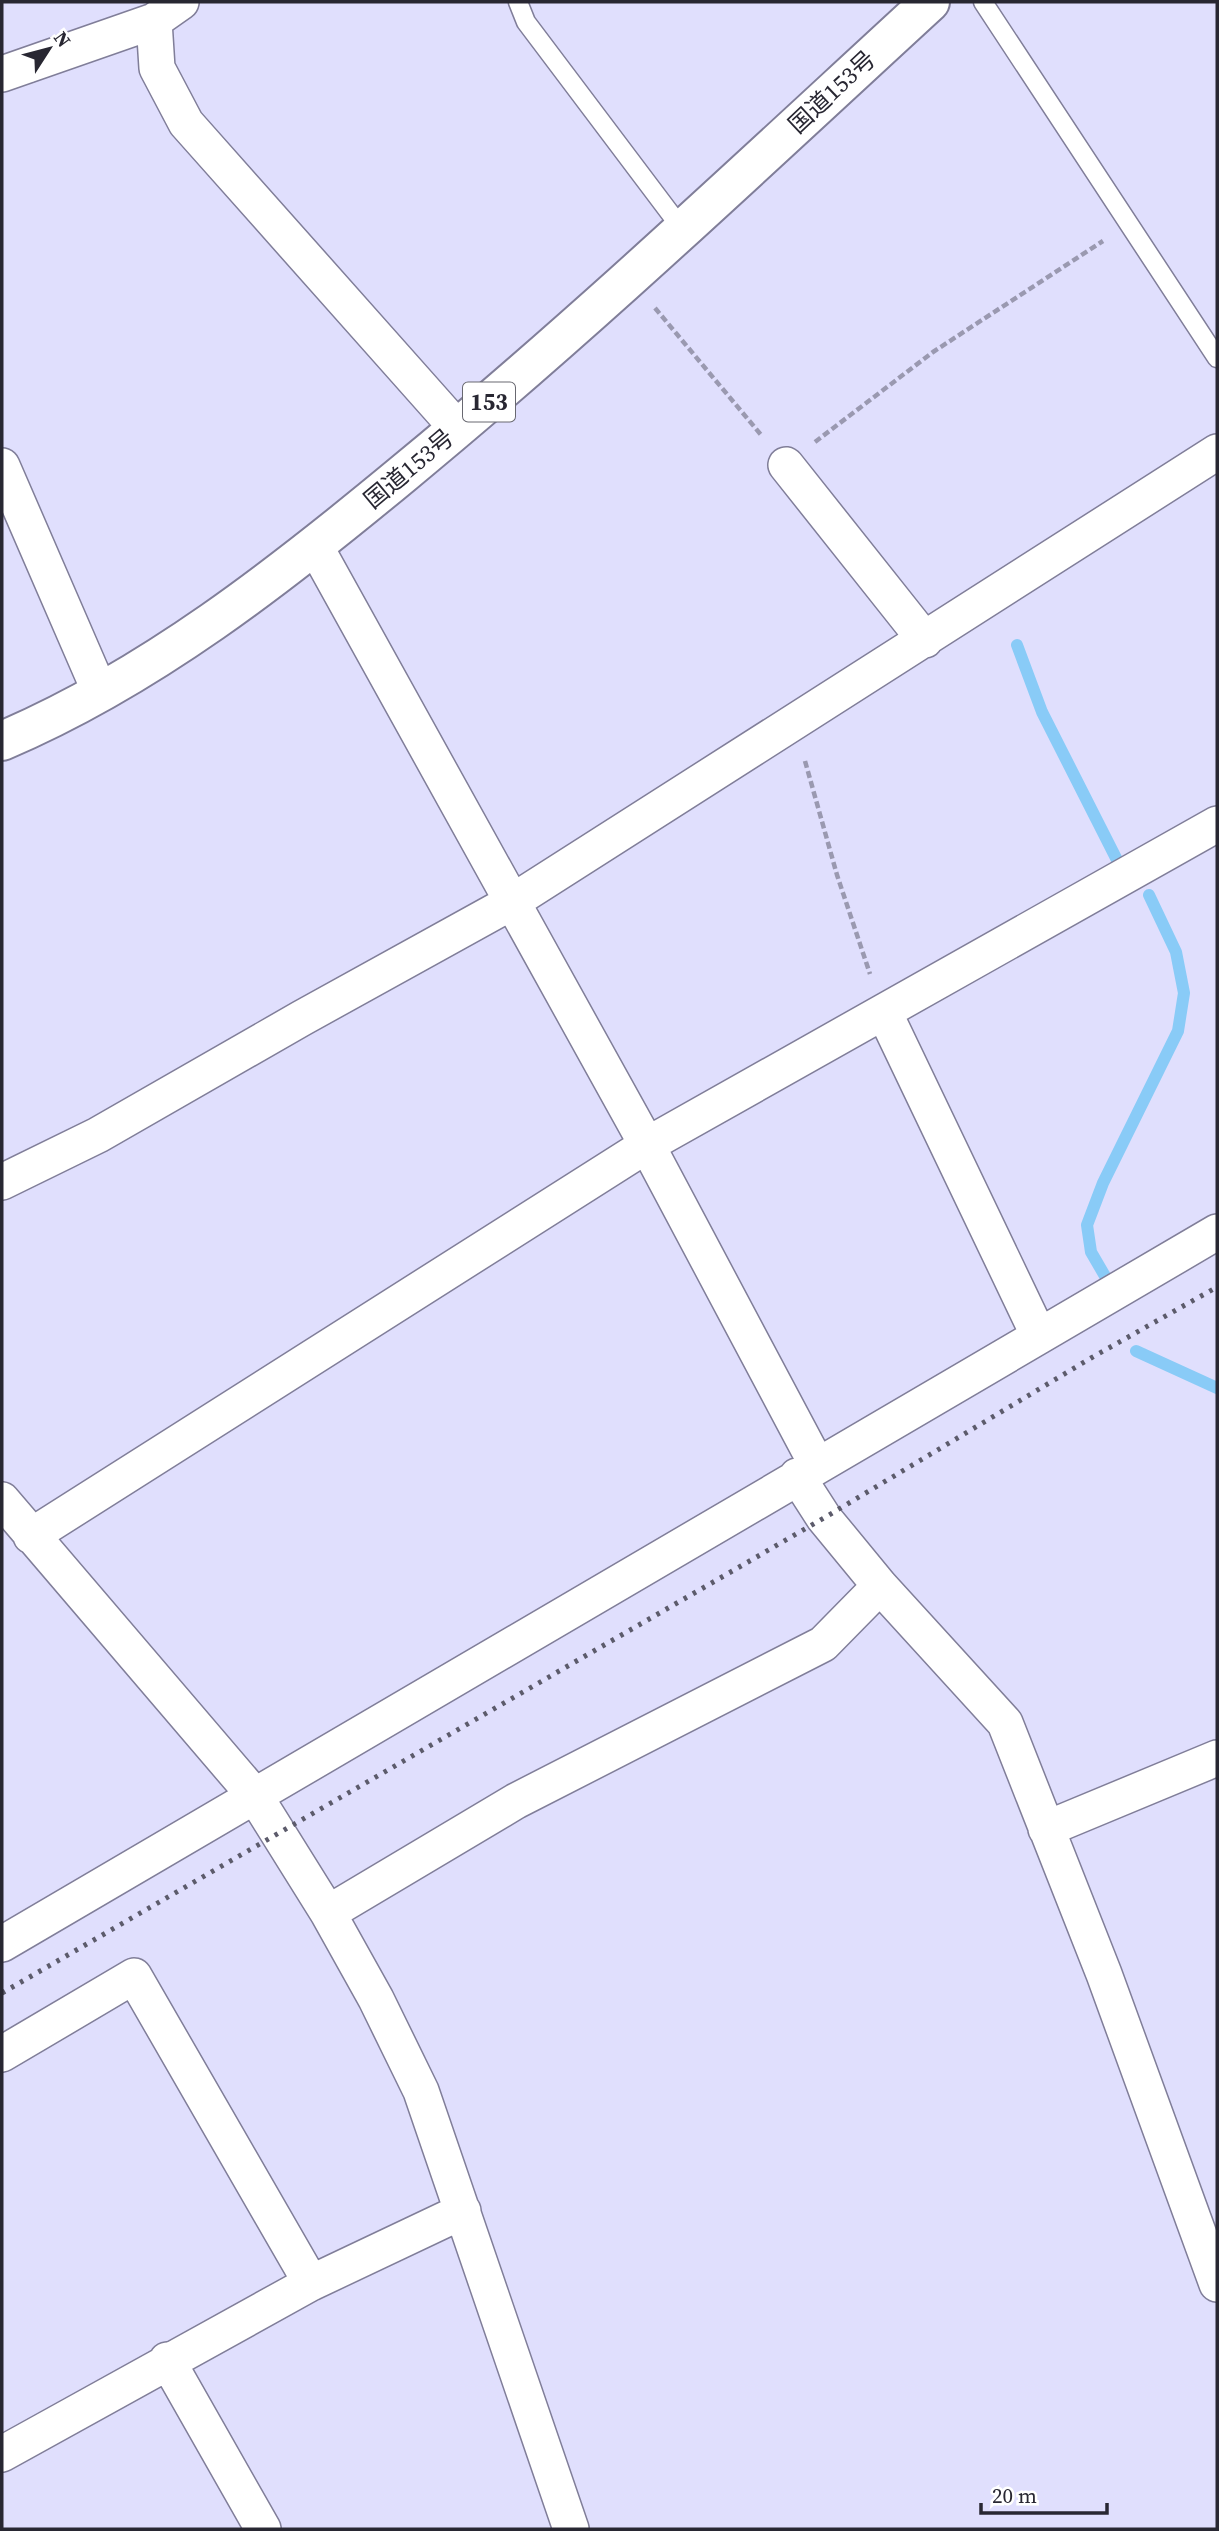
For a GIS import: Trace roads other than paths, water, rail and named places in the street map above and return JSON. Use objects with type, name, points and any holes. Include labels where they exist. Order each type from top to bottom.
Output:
[{"type":"highway","name":"国道153号","points":[[2,741],[100,692],[211,622],[316,546],[458,429],[630,278],[930,2]]},
{"type":"street","points":[[2,74],[160,8],[158,68],[186,123],[458,429]]},
{"type":"street","points":[[2,1182],[98,1135],[512,902],[1217,452]]},
{"type":"street","points":[[2,466],[100,692]]},
{"type":"street","points":[[786,466],[925,640]]},
{"type":"street","points":[[316,546],[647,1145],[807,1471],[824,1518],[880,1586],[1005,1723],[1104,1974],[1217,2284]]},
{"type":"street","points":[[31,1536],[647,1145],[1217,824]]},
{"type":"street","points":[[884,1012],[1039,1336]]},
{"type":"street","points":[[2,1944],[1217,1232]]},
{"type":"street","points":[[2,1500],[255,1796],[328,1913],[376,1999],[421,2091],[571,2529]]},
{"type":"street","points":[[328,1913],[516,1801],[823,1644],[880,1586]]},
{"type":"street","points":[[1046,1829],[1217,1758]]},
{"type":"street","points":[[2,2054],[134,1976],[311,2283]]},
{"type":"street","points":[[2,2454],[167,2360],[311,2283],[463,2211]]},
{"type":"street","points":[[167,2360],[263,2529]]},
{"type":"lane","points":[[518,2],[526,22],[682,229]]},
{"type":"lane","points":[[984,2],[1217,358]]},
{"type":"waterway","points":[[1017,645],[1042,712],[1117,860]]},
{"type":"waterway","points":[[1109,1283],[1091,1252],[1087,1225],[1103,1183],[1178,1031],[1184,993],[1176,952],[1149,895]]},
{"type":"waterway","points":[[1136,1351],[1217,1388]]},
{"type":"railway","points":[[2,1993],[824,1518],[1091,1358],[1217,1287]]}]
